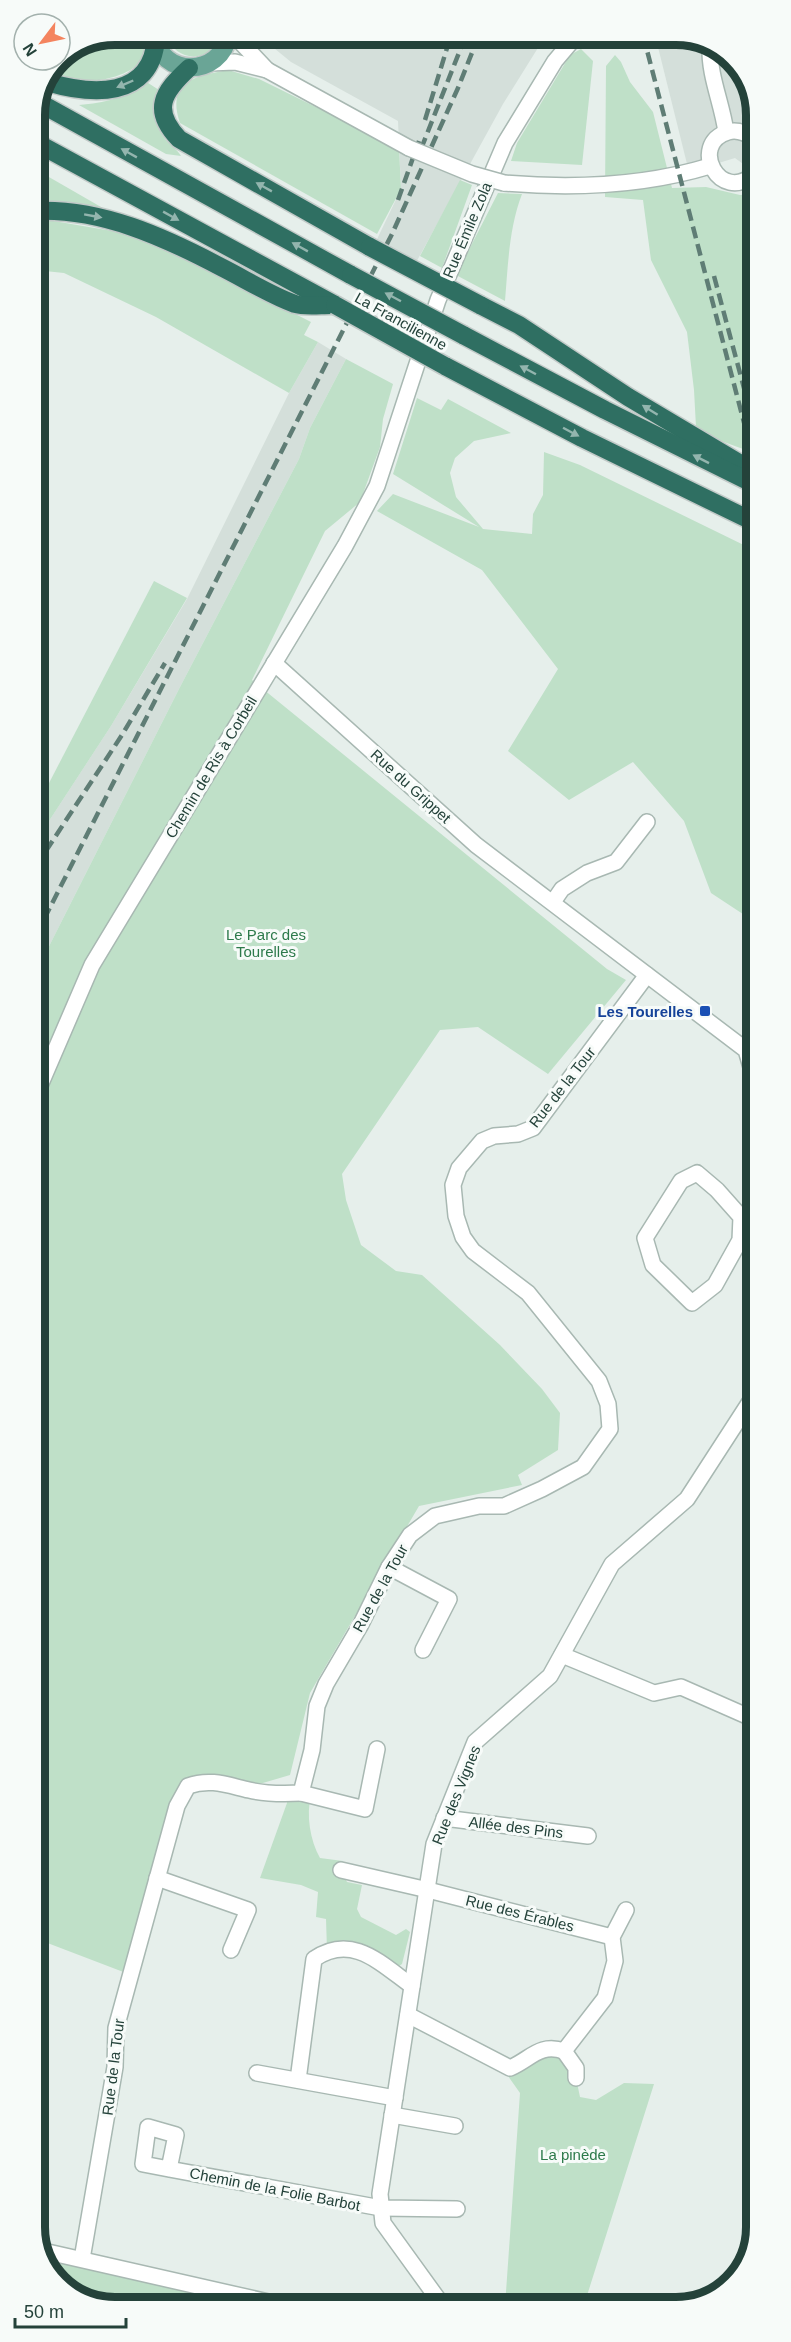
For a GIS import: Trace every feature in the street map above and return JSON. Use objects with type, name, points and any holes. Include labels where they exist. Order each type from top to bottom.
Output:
[{"type":"highway","points":[[53,83],[89,91],[120,87],[131,83],[148,67],[154,56],[155,45]]},
{"type":"highway","points":[[189,68],[171,85],[164,102],[165,122],[179,140],[370,247],[529,332],[628,397],[746,467]]},
{"type":"highway","name":"La Francilienne","points":[[46,106],[463,335],[605,410],[746,480]]},
{"type":"highway","name":"La Francilienne","points":[[45,147],[445,366],[593,444],[746,518]]},
{"type":"highway","points":[[45,212],[110,219],[183,247],[297,305],[335,306]]},
{"type":"main road","points":[[158,45],[168,59],[189,68],[210,63],[226,45]]},
{"type":"street","points":[[244,45],[267,70]]},
{"type":"street","name":"Rue Émile Zola","points":[[390,442],[438,300],[505,143],[555,61],[569,45]]},
{"type":"street","points":[[711,54],[713,82],[723,112],[726,132]]},
{"type":"street","points":[[210,63],[235,62],[267,70],[409,148],[472,174],[504,183],[546,187],[593,186],[660,178],[710,166]]},
{"type":"street","points":[[746,134],[741,131],[726,132],[714,141],[709,152],[710,166],[722,179],[731,183],[746,179]]},
{"type":"street","name":"Chemin de Ris à Corbeil","points":[[45,1074],[92,965],[345,546],[377,486],[390,442]]},
{"type":"street","name":"Rue du Grippet","points":[[274,663],[476,845],[746,1050]]},
{"type":"street","points":[[553,902],[562,889],[587,873],[616,862],[647,822]]},
{"type":"street","name":"Rue de la Tour","points":[[82,2259],[116,2067],[116,2028],[177,1806],[188,1786],[201,1782],[212,1782],[279,1794],[301,1792],[312,1750],[316,1706],[389,1567],[410,1535],[435,1516],[479,1506],[504,1506],[542,1489],[583,1467],[610,1429],[608,1404],[599,1381],[528,1293],[473,1251],[463,1236],[456,1216],[453,1185],[459,1168],[482,1141],[494,1136],[518,1134],[533,1128],[647,975]]},
{"type":"street","points":[[746,1213],[697,1173],[681,1181],[645,1238],[653,1265],[692,1303],[715,1285],[740,1240],[746,1221]]},
{"type":"street","name":"Rue des Vignes","points":[[436,2297],[383,2223],[380,2194],[434,1844],[475,1742],[550,1676],[612,1564],[687,1498],[746,1408]]},
{"type":"street","points":[[389,1567],[449,1599],[423,1650]]},
{"type":"street","points":[[561,1655],[654,1692],[681,1687],[746,1716]]},
{"type":"street","points":[[301,1792],[365,1809],[377,1749]]},
{"type":"street","name":"Allée des Pins","points":[[444,1818],[588,1836]]},
{"type":"street","name":"Rue des Érables","points":[[341,1870],[612,1937]]},
{"type":"street","points":[[157,1878],[248,1910],[231,1950]]},
{"type":"street","points":[[564,2050],[605,1998],[615,1961],[612,1937],[626,1910]]},
{"type":"street","points":[[298,2080],[314,1959],[327,1950],[347,1947],[367,1955],[412,1986]]},
{"type":"street","points":[[408,2015],[510,2068],[537,2051],[555,2048],[564,2050],[576,2068],[576,2078]]},
{"type":"street","points":[[257,2073],[395,2098]]},
{"type":"street","points":[[392,2115],[455,2126]]},
{"type":"street","name":"Chemin de la Folie Barbot","points":[[169,2169],[381,2208]]},
{"type":"street","points":[[381,2208],[457,2209]]},
{"type":"street","points":[[49,2252],[247,2297]]},
{"type":"shaded area","points":[[270,45],[540,45],[503,104],[408,277],[369,256],[401,189],[398,121],[291,62]]},
{"type":"shaded area","points":[[657,45],[690,46],[711,54],[719,59],[734,76],[744,97],[746,166],[735,158],[689,172]]},
{"type":"shaded area","points":[[318,342],[346,359],[310,428],[299,459],[180,687],[45,954],[45,827],[111,726],[187,599],[289,393]]},
{"type":"green space","points":[[145,45],[140,62],[127,72],[100,80],[82,81],[59,74],[61,72],[72,72],[72,61],[88,50],[101,46]]},
{"type":"green space","points":[[172,45],[214,45],[201,55],[185,55]]},
{"type":"green space","points":[[581,49],[593,61],[582,165],[511,161],[517,143],[570,55]]},
{"type":"green space","points":[[615,55],[621,62],[630,82],[653,112],[672,188],[706,187],[746,195],[746,450],[713,438],[696,427],[687,332],[651,260],[643,200],[605,197],[606,66]]},
{"type":"green space","points":[[228,70],[259,79],[399,148],[401,189],[377,234],[180,123],[177,98],[186,83],[204,75]]},
{"type":"green space","points":[[145,81],[159,90],[155,109],[158,127],[165,139],[181,156],[166,154],[79,105],[114,99],[130,92]]},
{"type":"green space","points":[[45,175],[108,211],[45,205]]},
{"type":"green space","points":[[460,180],[472,185],[442,268],[420,256]]},
{"type":"green space","points":[[498,193],[522,194],[512,233],[505,301],[456,275]]},
{"type":"green space","points":[[45,220],[124,233],[168,249],[311,322],[304,335],[318,342],[289,393],[156,317],[64,273],[45,271]]},
{"type":"green space","name":"Le Parc des Tourelles","points":[[346,359],[393,384],[383,419],[380,447],[360,502],[325,531],[252,680],[607,969],[626,980],[548,1074],[478,1027],[440,1030],[342,1174],[346,1200],[361,1245],[396,1271],[422,1275],[500,1345],[542,1389],[560,1413],[558,1450],[518,1475],[522,1485],[419,1506],[310,1693],[290,1775],[256,1785],[194,1775],[126,1973],[45,1942],[45,954],[180,687],[299,459],[310,428]]},
{"type":"green space","points":[[417,398],[441,410],[448,399],[511,433],[474,441],[455,458],[450,473],[456,497],[483,529],[532,534],[533,514],[543,495],[544,452],[580,465],[746,546],[746,916],[711,893],[684,821],[633,762],[569,800],[508,751],[558,669],[482,570],[377,511],[393,494],[479,527],[393,474]]},
{"type":"green space","points":[[154,581],[187,598],[111,726],[45,827],[45,791]]},
{"type":"green space","points":[[287,1794],[311,1795],[309,1819],[311,1835],[317,1851],[320,1858],[343,1861],[341,1870],[347,1882],[362,1885],[357,1909],[361,1917],[396,1935],[406,1929],[410,1932],[402,1964],[396,1968],[367,1955],[327,1950],[326,1919],[316,1917],[318,1892],[301,1885],[260,1878],[287,1803]]},
{"type":"green space","name":"La pinède","points":[[557,2052],[576,2078],[580,2097],[596,2100],[624,2083],[654,2084],[587,2297],[506,2297],[520,2093],[508,2076],[532,2059]]},
{"type":"green space","points":[[54,2261],[209,2297],[101,2296],[72,2283]]},
{"type":"railway","points":[[425,120],[448,45]]},
{"type":"railway","points":[[421,149],[462,45]]},
{"type":"railway","points":[[45,917],[392,234],[475,45]]},
{"type":"railway","points":[[646,45],[746,430]]},
{"type":"railway","points":[[398,200],[419,141]]},
{"type":"railway","points":[[714,276],[746,396]]},
{"type":"railway","points":[[45,852],[122,735],[165,663]]},
{"type":"place","name":"Les Tourelles","points":[[705,1011]]}]
